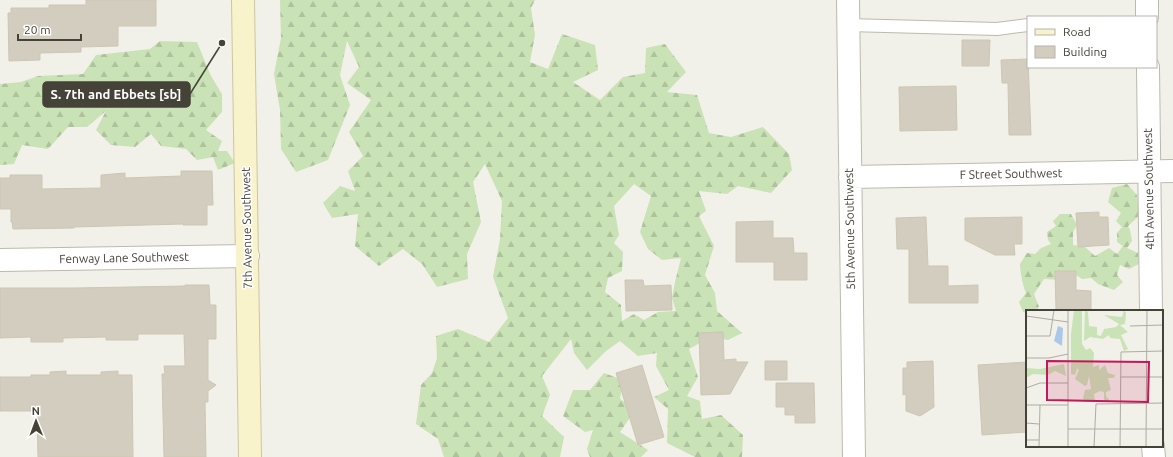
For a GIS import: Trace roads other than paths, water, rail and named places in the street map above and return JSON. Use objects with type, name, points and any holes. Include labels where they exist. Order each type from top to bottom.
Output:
[{"type":"street","name":"7th Avenue Southwest","points":[[243,0],[250,457]]},
{"type":"street","name":"5th Avenue Southwest","points":[[848,0],[854,457]]},
{"type":"street","points":[[1147,0],[1147,16]]},
{"type":"street","name":"4th Avenue Southwest","points":[[1148,68],[1151,310]]},
{"type":"street","name":"F Street Southwest","points":[[850,177],[1173,171]]},
{"type":"street","name":"Fenway Lane Southwest","points":[[0,260],[248,256]]},
{"type":"lane","points":[[848,25],[997,29],[1027,25]]},
{"type":"place","name":"S. 7th and Ebbets [sb]","points":[[222,43]]}]
